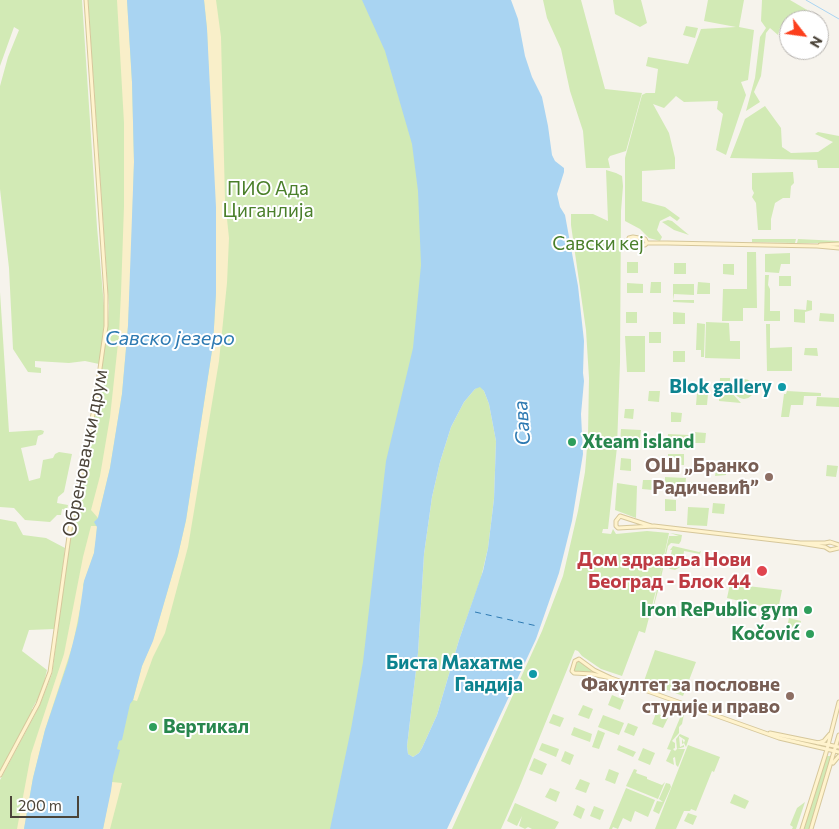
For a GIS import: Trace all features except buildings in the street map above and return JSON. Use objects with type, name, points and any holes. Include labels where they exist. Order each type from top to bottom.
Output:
[{"type":"street","name":"Обреновачки друм","points":[[0,775],[38,704],[50,672],[70,529],[95,404],[106,326],[106,295],[86,0]]},
{"type":"street","points":[[647,243],[645,239],[633,237],[629,238],[628,241],[631,245],[645,245],[647,243],[839,246]]},
{"type":"street","points":[[652,526],[620,516],[616,521],[618,528],[652,526],[800,543],[826,545],[830,542],[839,547]]},
{"type":"street","points":[[834,544],[834,549]]},
{"type":"street","points":[[826,545],[829,550],[839,547]]},
{"type":"street","points":[[611,678],[592,674],[574,674],[572,671],[576,660],[579,659],[594,670],[611,678],[784,740],[837,750]]},
{"type":"street","points":[[802,829],[828,748],[839,702]]},
{"type":"street","points":[[816,745],[826,739],[833,729]]},
{"type":"street","points":[[811,829],[837,750],[839,735]]},
{"type":"street","points":[[816,745],[822,752],[823,762]]},
{"type":"street","points":[[830,768],[839,756]]},
{"type":"green space","points":[[0,0],[82,0],[104,306],[104,326],[99,364],[85,361],[69,363],[35,361],[35,367],[41,368],[41,373],[28,372],[13,349],[9,268],[0,189],[0,86],[8,57],[19,30],[14,27],[0,66]]},
{"type":"green space","name":"ПИО Ада Циганлија","points":[[88,0],[380,0],[438,250],[343,829],[0,829],[0,780],[39,707],[52,674],[70,540],[97,404],[108,325],[109,306]]},
{"type":"green space","points":[[543,0],[581,0],[605,89],[642,93],[626,151],[610,156],[608,159],[610,168],[586,168],[583,131],[570,91],[561,49],[547,18]]},
{"type":"green space","points":[[613,0],[641,0],[647,23],[640,27],[615,14]]},
{"type":"green space","points":[[708,0],[744,0],[739,27],[754,30],[748,80],[741,82],[746,95],[726,155],[716,150],[723,114],[717,109],[718,101],[684,102],[676,96],[664,108],[653,104],[669,133],[675,158],[675,169],[642,171],[642,201],[665,207],[680,218],[677,221],[670,216],[660,221],[657,230],[662,237],[660,241],[649,238],[640,229],[625,221],[625,158],[642,95],[655,93],[658,69],[646,66],[648,57],[688,64],[701,29],[736,27],[704,21]]},
{"type":"green space","points":[[762,0],[790,0],[807,10],[779,10],[778,35],[770,28],[766,33],[761,76],[754,92],[760,102],[746,111],[755,78],[760,37],[766,28],[761,21]]},
{"type":"green space","points":[[686,26],[698,28],[695,38],[683,35]]},
{"type":"green space","points":[[765,106],[781,128],[782,147],[791,153],[818,152],[833,142],[815,134],[818,132],[839,136],[839,168],[818,168],[817,160],[730,158],[745,119]]},
{"type":"green space","name":"Савски кеј","points":[[606,170],[622,176],[623,186],[617,447],[608,529],[603,529],[602,533],[611,534],[613,529],[616,534],[647,531],[669,533],[660,575],[645,633],[639,631],[622,676],[601,669],[575,650],[501,829],[452,829],[542,631],[563,576],[585,472],[588,435],[589,378],[586,330],[571,214],[593,214],[608,221]]},
{"type":"green space","points":[[793,172],[794,183],[791,186],[790,198],[783,198],[775,203],[771,219],[771,230],[758,230],[756,203],[752,197],[754,193],[752,189],[752,173]]},
{"type":"green space","points":[[672,221],[689,235],[674,230],[662,222]]},
{"type":"green space","points":[[752,239],[796,239],[795,243],[752,242]]},
{"type":"green space","points":[[798,239],[839,241],[838,243],[797,243]]},
{"type":"green space","points":[[747,252],[756,252],[757,308],[743,308],[743,321],[722,321],[723,289],[747,289]]},
{"type":"green space","points":[[790,253],[790,264],[781,264],[779,273],[765,272],[765,254]]},
{"type":"green space","points":[[627,262],[638,262],[638,273],[627,273]]},
{"type":"green space","points":[[674,263],[686,263],[686,274],[674,274]]},
{"type":"green space","points":[[723,264],[734,264],[734,275],[723,274]]},
{"type":"green space","points":[[765,275],[769,275],[770,311],[780,311],[780,321],[764,321]]},
{"type":"green space","points":[[779,276],[791,276],[791,286],[779,286]]},
{"type":"green space","points":[[651,282],[661,282],[661,293],[650,293]]},
{"type":"green space","points":[[698,282],[710,283],[710,294],[697,294]]},
{"type":"green space","points":[[627,283],[643,284],[643,293],[627,293]]},
{"type":"green space","points":[[673,284],[694,284],[694,295],[674,294],[673,300]]},
{"type":"green space","points":[[0,292],[9,432],[44,431],[43,434],[38,436],[36,445],[21,448],[29,481],[40,478],[43,460],[53,458],[59,452],[72,454],[64,492],[58,497],[57,503],[68,505],[67,510],[62,509],[61,515],[57,515],[50,522],[25,520],[14,508],[0,507]]},
{"type":"green space","points":[[673,300],[694,300],[694,303],[673,302]]},
{"type":"green space","points":[[807,300],[812,301],[812,310],[805,312],[805,323],[794,322],[794,309],[806,310]]},
{"type":"green space","points":[[626,312],[637,312],[637,323],[626,323]]},
{"type":"green space","points":[[673,312],[685,313],[685,324],[673,324]]},
{"type":"green space","points":[[820,313],[834,314],[834,322],[819,321]]},
{"type":"green space","points":[[706,322],[729,323],[730,341],[740,341],[740,359],[705,358]]},
{"type":"green space","points":[[697,323],[705,324],[704,357],[701,357],[701,350],[696,350]]},
{"type":"green space","points":[[766,324],[770,324],[770,348],[792,347],[792,371],[767,371]]},
{"type":"green space","points":[[649,332],[661,332],[661,343],[649,343]]},
{"type":"green space","points":[[625,336],[645,336],[645,372],[627,372]]},
{"type":"green space","points":[[805,348],[817,348],[818,356],[804,355]]},
{"type":"green space","points":[[673,351],[685,351],[685,362],[673,362]]},
{"type":"green space","points":[[720,378],[730,378],[730,391],[741,403],[719,401]]},
{"type":"green space","points":[[744,379],[751,382],[754,389],[751,396],[744,399],[737,396],[734,389],[737,382]]},
{"type":"green space","points":[[480,386],[489,404],[496,441],[494,499],[488,548],[481,578],[459,640],[437,715],[422,748],[413,757],[408,754],[407,746],[418,653],[424,554],[432,497],[451,427],[464,402]]},
{"type":"green space","points":[[649,391],[660,391],[659,402],[648,401]]},
{"type":"green space","points":[[787,391],[821,393],[821,396],[804,396],[803,405],[791,405],[789,417],[781,417],[784,394]]},
{"type":"green space","points":[[697,393],[708,394],[707,405],[696,405]]},
{"type":"green space","points":[[817,397],[839,398],[839,407],[816,406]]},
{"type":"green space","points":[[625,409],[634,409],[633,419],[624,418]]},
{"type":"green space","points":[[671,412],[682,413],[681,422],[671,422]]},
{"type":"green space","points":[[621,429],[641,430],[640,440],[624,439],[620,445]]},
{"type":"green space","points":[[694,432],[706,433],[705,443],[693,443]]},
{"type":"green space","points":[[668,434],[689,435],[688,450],[667,449]]},
{"type":"green space","points":[[668,454],[684,454],[684,465],[677,465],[677,459],[668,459]]},
{"type":"green space","points":[[621,458],[631,459],[631,471],[620,470]]},
{"type":"green space","points":[[717,464],[727,465],[726,475],[715,476]]},
{"type":"green space","points":[[827,465],[838,466],[836,477],[826,476]]},
{"type":"green space","points":[[665,477],[686,478],[685,488],[665,487]]},
{"type":"green space","points":[[643,480],[654,480],[653,490],[642,489]]},
{"type":"green space","points":[[691,482],[702,483],[701,493],[690,493]]},
{"type":"green space","points":[[617,483],[637,486],[636,518],[615,510]]},
{"type":"green space","points":[[665,499],[676,500],[676,511],[665,511]]},
{"type":"green space","points":[[713,503],[725,504],[724,514],[712,513]]},
{"type":"green space","points":[[688,507],[709,508],[707,526],[687,525]]},
{"type":"green space","points":[[0,519],[16,522],[23,535],[46,538],[65,548],[55,629],[29,630],[22,651],[47,670],[42,691],[32,709],[35,710],[0,775]]},
{"type":"green space","points":[[670,533],[682,535],[681,541],[679,544],[671,543],[668,546],[650,620],[669,536],[679,536]]},
{"type":"green space","points":[[673,546],[701,551],[700,554],[684,551],[682,566],[675,570],[667,566],[672,550],[670,550]]},
{"type":"green space","points":[[730,584],[782,590],[778,610],[727,598]]},
{"type":"green space","points":[[789,618],[801,621],[799,629],[787,627]]},
{"type":"green space","points":[[655,650],[696,662],[683,696],[644,681]]},
{"type":"green space","points":[[579,661],[591,669],[591,673],[575,672],[574,670]]},
{"type":"green space","points":[[612,695],[624,700],[620,710],[608,705]]},
{"type":"green space","points":[[583,705],[593,709],[589,719],[578,715]]},
{"type":"green space","points":[[656,713],[668,718],[663,728],[652,724]]},
{"type":"green space","points":[[682,713],[684,714],[682,724],[679,727],[679,733],[672,741],[675,743],[675,748],[673,749],[675,751],[677,749],[685,749],[678,767],[675,757],[673,758],[674,765],[666,761],[671,750],[667,749]]},
{"type":"green space","points":[[553,714],[564,718],[560,727],[549,723]]},
{"type":"green space","points":[[603,715],[624,723],[619,735],[598,727]]},
{"type":"green space","points":[[628,723],[638,727],[634,736],[624,732]]},
{"type":"green space","points":[[574,727],[592,734],[590,742],[571,735]]},
{"type":"green space","points":[[598,730],[605,733],[599,749],[592,747]]},
{"type":"green space","points":[[680,734],[689,738],[686,747],[685,740],[679,736],[680,747],[684,745],[684,747],[677,749],[676,739]]},
{"type":"green space","points":[[542,743],[559,749],[556,757],[539,750]]},
{"type":"green space","points":[[619,745],[636,752],[633,757],[617,750]]},
{"type":"green space","points":[[688,745],[720,757],[714,772],[712,771],[696,811],[691,809],[690,811],[684,811],[676,829],[655,829]]},
{"type":"green space","points":[[643,748],[655,753],[650,765],[638,760]]},
{"type":"green space","points":[[565,751],[574,755],[570,765],[561,761]]},
{"type":"green space","points":[[827,756],[831,756],[822,790],[809,829],[804,829]]},
{"type":"green space","points":[[534,758],[547,764],[542,775],[529,770]]},
{"type":"green space","points":[[609,769],[619,773],[615,784],[605,780]]},
{"type":"green space","points":[[634,769],[637,770],[636,773],[647,777],[647,779],[662,785],[665,782],[658,799],[626,786]]},
{"type":"green space","points":[[580,779],[590,783],[586,793],[575,789]]},
{"type":"green space","points":[[666,783],[670,784],[671,787],[659,814],[653,811],[657,801],[663,802],[659,799]]},
{"type":"green space","points":[[550,788],[560,792],[556,802],[545,797]]},
{"type":"green space","points":[[626,788],[655,800],[648,817],[635,811],[631,822],[623,818],[618,829],[613,827],[609,829]]},
{"type":"green space","points":[[734,794],[749,801],[745,809],[730,803]]},
{"type":"green space","points":[[805,802],[796,829],[792,829],[793,827],[790,825],[797,808]]},
{"type":"green space","points":[[515,803],[559,822],[555,829],[532,829],[528,827],[525,829],[519,826],[522,816],[517,826],[507,821]]},
{"type":"green space","points":[[577,805],[585,809],[581,819],[573,815]]},
{"type":"green space","points":[[594,806],[604,810],[600,820],[590,816]]},
{"type":"green space","points":[[688,813],[697,816],[693,825],[684,821]]},
{"type":"sand","points":[[117,0],[127,0],[132,82],[134,162],[131,265],[122,394],[110,468],[98,518],[91,510],[100,476],[110,417],[119,334],[121,293],[124,123]]},
{"type":"sand","points":[[204,0],[216,0],[221,37],[225,200],[229,238],[227,283],[219,361],[188,547],[165,633],[153,657],[137,701],[133,700],[142,666],[154,637],[178,555],[186,520],[213,344],[216,293],[207,29]]},
{"type":"sand","points":[[91,526],[97,526],[96,540],[94,553],[83,585],[84,589],[73,644],[45,730],[33,778],[24,829],[17,829],[31,754],[64,654]]},
{"type":"sand","points":[[112,782],[122,783],[110,829],[103,829]]},
{"type":"water","name":"Савско језеро","points":[[127,0],[204,0],[216,207],[216,293],[213,344],[186,520],[153,641],[142,666],[133,700],[130,704],[122,740],[119,741],[117,749],[120,750],[103,829],[24,829],[33,778],[45,730],[68,662],[78,623],[84,581],[94,553],[97,527],[94,522],[98,518],[110,468],[122,394],[128,326],[134,162]]},
{"type":"water","name":"Сава","points":[[362,0],[511,0],[518,19],[525,56],[532,77],[542,97],[552,155],[555,161],[564,168],[557,194],[560,207],[565,215],[578,286],[584,341],[584,381],[581,414],[583,454],[572,521],[559,573],[536,639],[447,829],[330,829],[363,662],[386,461],[413,348],[421,265],[418,191],[412,144],[385,51]],"holes":[[[480,387],[484,391],[489,404],[496,441],[494,499],[488,548],[483,571],[459,640],[437,715],[422,748],[413,757],[408,754],[407,746],[418,653],[424,554],[432,497],[451,427],[464,402],[475,389]]]},
{"type":"waterway","points":[[806,0],[839,19]]},
{"type":"ferry route","points":[[475,612],[537,626]]},
{"type":"place","name":"Blok gallery","points":[[782,387]]},
{"type":"place","name":"Xteam island","points":[[572,442]]},
{"type":"place","name":"ОШ „Бранко Радичевић”","points":[[769,477]]},
{"type":"place","name":"Дом здравља Нови Београд - Блок 44","points":[[762,571]]},
{"type":"place","name":"Iron RePublic gym","points":[[808,610]]},
{"type":"place","name":"Kočović","points":[[810,634]]},
{"type":"place","name":"Биста Махатме Гандија","points":[[533,674]]},
{"type":"place","name":"Факултет за пословне студије и право","points":[[790,696]]},
{"type":"place","name":"Вертикал","points":[[153,727]]}]
